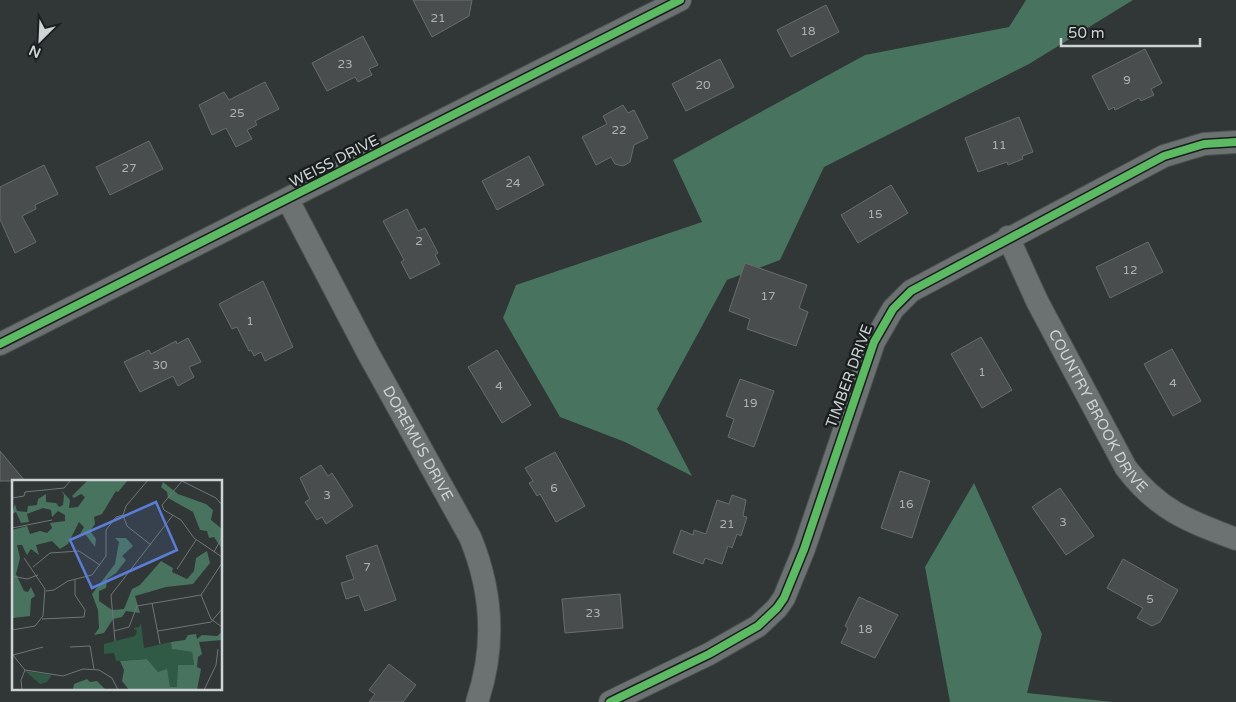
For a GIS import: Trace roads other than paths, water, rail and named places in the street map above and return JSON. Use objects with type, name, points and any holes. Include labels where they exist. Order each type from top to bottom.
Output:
[{"type":"street","name":"WEISS DRIVE","points":[[0,344],[288,200],[680,0]]},
{"type":"street","name":"TIMBER DRIVE","points":[[610,702],[709,654],[758,626],[777,608],[784,598],[804,549],[865,364],[885,319],[911,291],[921,283],[1164,156],[1204,144],[1236,142]]},
{"type":"street","name":"DOREMUS DRIVE","points":[[288,200],[368,353],[470,537],[482,566],[489,605],[490,640],[477,702]]},
{"type":"street","name":"COUNTRY BROOK DRIVE","points":[[1008,237],[1037,301],[1126,468],[1141,488],[1160,505],[1194,523],[1236,539]]}]
